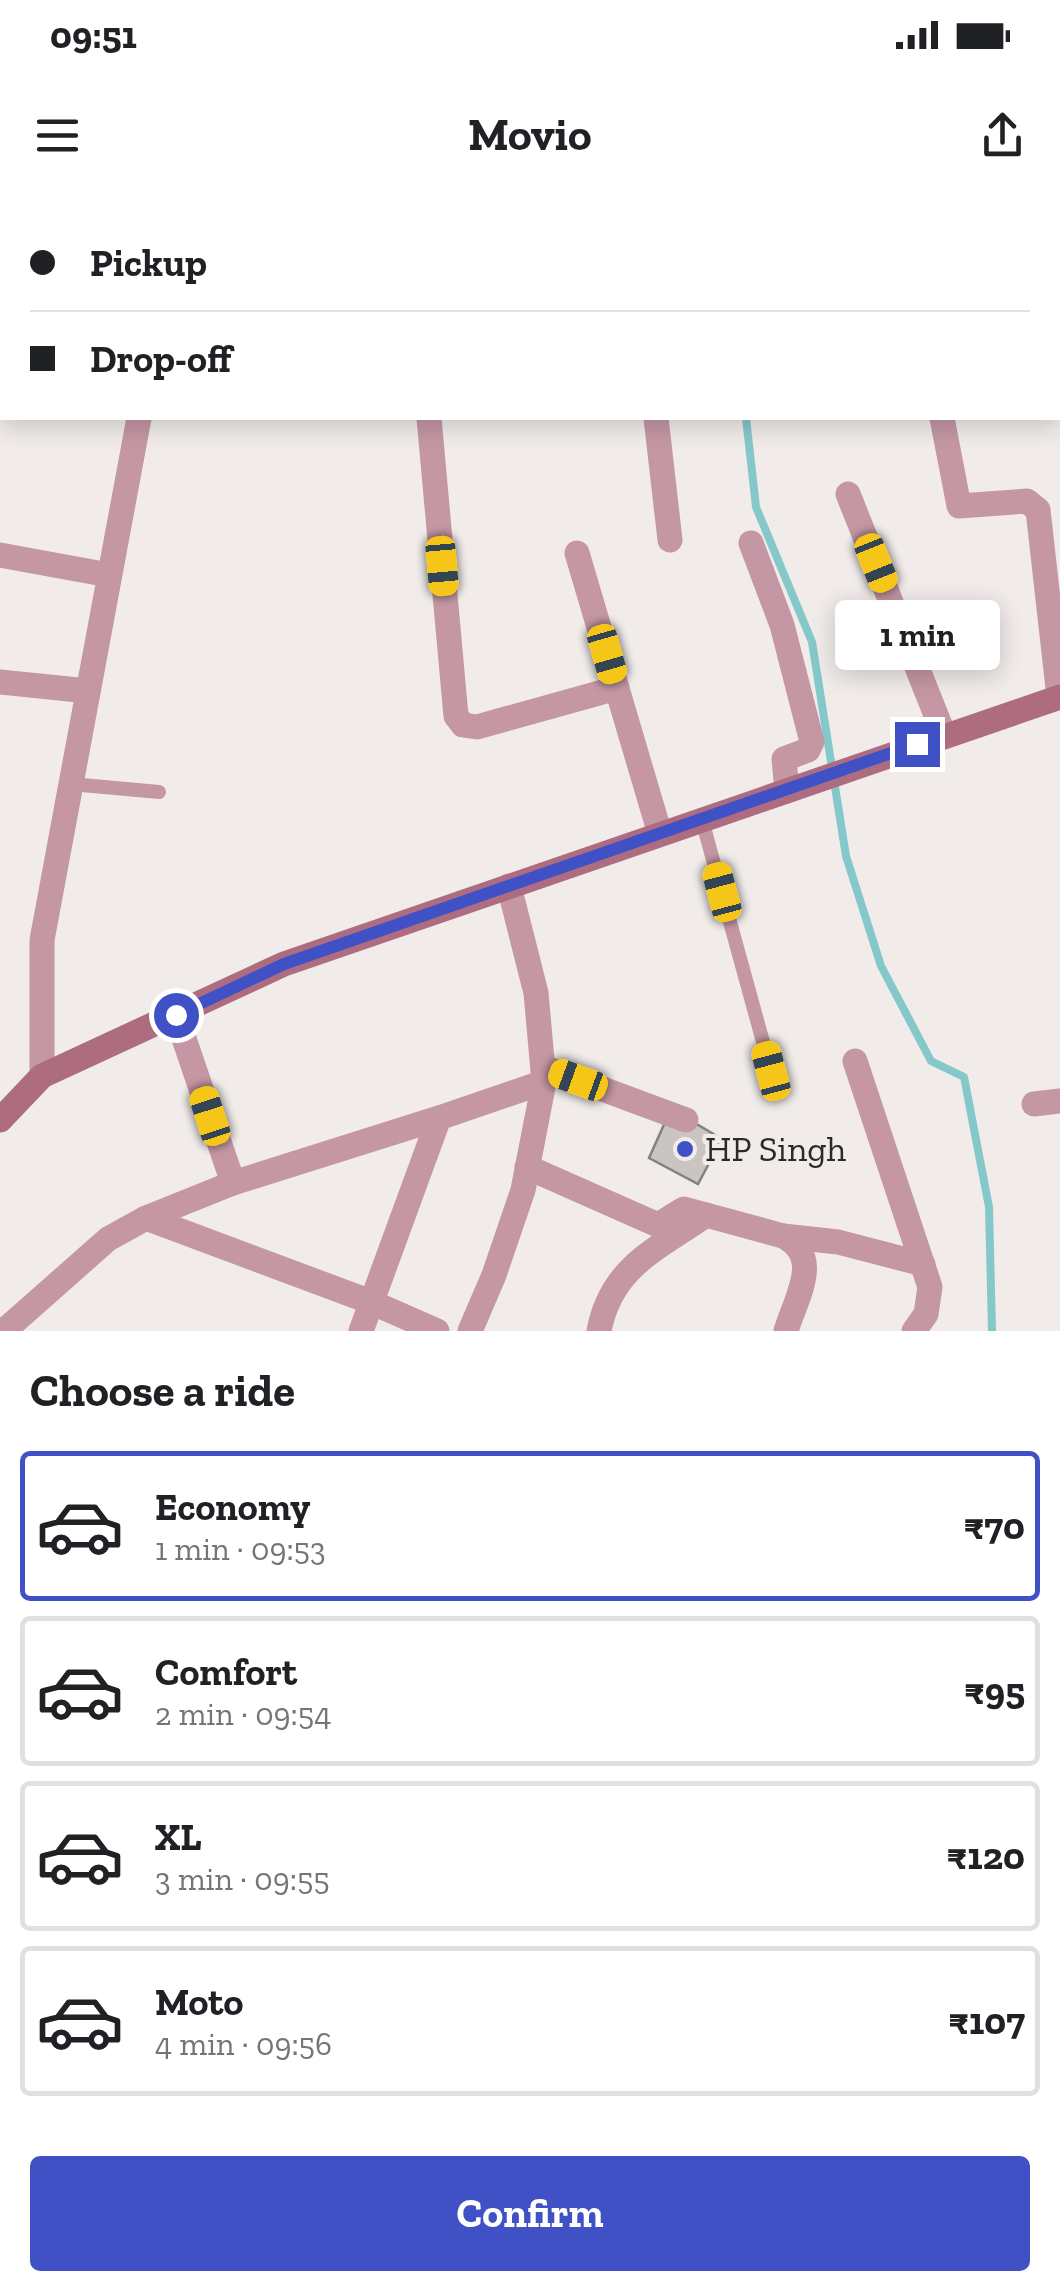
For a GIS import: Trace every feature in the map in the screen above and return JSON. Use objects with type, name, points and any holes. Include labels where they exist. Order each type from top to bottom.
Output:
[{"type":"main road","points":[[0,1120],[42,1076],[284,964],[1060,697]]},
{"type":"street","points":[[42,1076],[42,940],[139,420]]},
{"type":"street","points":[[429,420],[456,716],[463,725],[477,727],[616,688]]},
{"type":"street","points":[[656,420],[670,540]]},
{"type":"street","points":[[942,420],[958,506],[1026,500],[1038,510],[1060,697]]},
{"type":"street","points":[[848,494],[944,735]]},
{"type":"street","points":[[751,543],[782,625],[812,742],[808,750],[784,760],[790,790]]},
{"type":"street","points":[[577,554],[660,834]]},
{"type":"street","points":[[0,556],[109,575]]},
{"type":"street","points":[[0,682],[88,691]]},
{"type":"street","points":[[470,1331],[494,1275],[527,1168],[543,1075],[536,993],[509,886]]},
{"type":"street","points":[[176,1015],[232,1183]]},
{"type":"street","points":[[856,1061],[923,1264],[930,1301],[914,1331]]},
{"type":"street","points":[[4,1331],[108,1240],[146,1218],[232,1183],[440,1118],[543,1075],[686,1120]]},
{"type":"street","points":[[1034,1104],[1060,1102]]},
{"type":"street","points":[[360,1331],[440,1118]]},
{"type":"street","points":[[527,1168],[658,1225],[684,1209],[783,1236],[838,1242],[923,1264]]},
{"type":"street","points":[[599,1331],[618,1279],[706,1215]]},
{"type":"street","points":[[146,1218],[371,1302],[437,1331]]},
{"type":"street","points":[[783,1236],[796,1243],[806,1259],[786,1331]]},
{"type":"lane","points":[[71,784],[159,792]]},
{"type":"lane","points":[[702,820],[771,1071]]},
{"type":"building","name":"HP Singh","points":[[667,1118],[693,1122],[722,1139],[698,1184],[649,1158]]},
{"type":"waterway","points":[[746,420],[756,507],[812,642],[846,856],[881,966],[931,1061],[964,1077],[989,1207],[992,1331]]},
{"type":"place","name":"HP Singh","points":[[685,1149]]},
{"type":"route","points":[[176,1015],[284,964],[917,744]]}]
